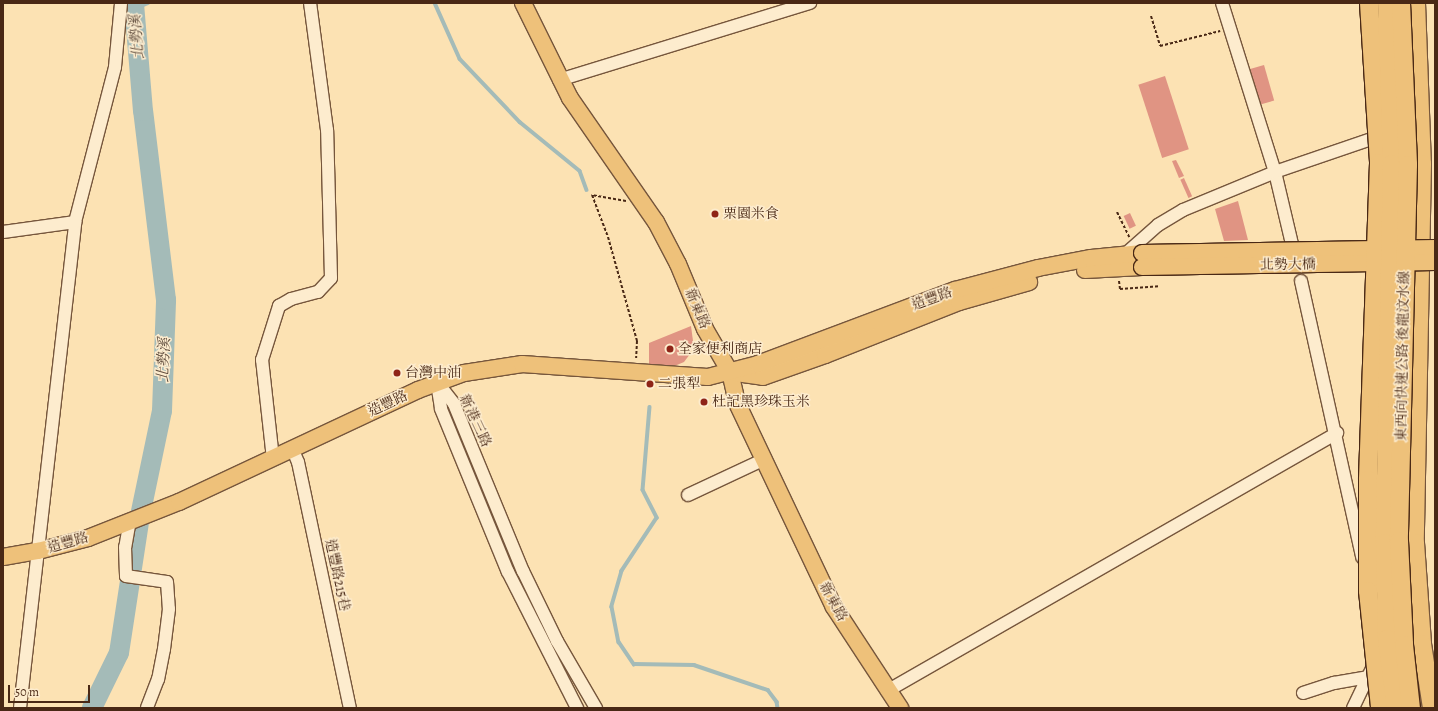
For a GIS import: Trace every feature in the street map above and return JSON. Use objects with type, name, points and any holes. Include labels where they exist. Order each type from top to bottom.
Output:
[{"type":"highway","points":[[1369,3],[1379,164],[1377,256],[1368,480],[1368,591],[1380,708]]},
{"type":"highway","name":"東西向快速公路 後龍汶水線","points":[[1387,3],[1392,164],[1385,543],[1388,639],[1396,708]]},
{"type":"highway","name":"東西向快速公路 後龍汶水線","points":[[1401,3],[1408,165],[1399,541],[1404,645],[1411,708]]},
{"type":"highway","points":[[1416,3],[1427,255],[1415,543],[1422,644],[1432,708]]},
{"type":"main road","name":"新東路","points":[[523,3],[559,80],[644,203],[678,264],[705,329],[730,372],[738,403],[765,459],[796,532],[834,607],[887,691],[900,708]]},
{"type":"main road","name":"北勢大橋","points":[[1132,257],[1427,255]]},
{"type":"main road","name":"造豐路","points":[[3,557],[38,552],[88,538],[130,520],[179,502],[273,459],[292,448],[437,382],[464,373],[522,364],[635,374],[708,377],[730,372],[762,377],[826,355],[959,302],[1041,279],[1132,257]]},
{"type":"street","points":[[20,708],[75,222],[115,67],[121,3]]},
{"type":"street","points":[[273,459],[262,360],[279,306],[291,299],[318,292],[331,278],[327,130],[310,3]]},
{"type":"street","points":[[559,80],[810,3]]},
{"type":"street","points":[[1222,3],[1275,172],[1292,244]]},
{"type":"street","points":[[1353,708],[1367,677],[1382,650],[1396,603],[1398,130],[1394,3]]},
{"type":"street","points":[[1132,257],[1158,225],[1183,210],[1275,172],[1398,130]]},
{"type":"street","points":[[3,232],[75,222]]},
{"type":"street","points":[[1301,281],[1336,433],[1382,650]]},
{"type":"street","name":"新港三路","points":[[437,382],[441,409],[508,572],[577,708]]},
{"type":"street","name":"新港三路","points":[[437,382],[454,404],[523,571],[557,641],[596,708]]},
{"type":"street","points":[[887,691],[1336,433]]},
{"type":"street","name":"造豐路215巷","points":[[292,448],[298,462],[350,708]]},
{"type":"street","points":[[688,495],[765,459]]},
{"type":"street","points":[[130,520],[126,547],[126,576],[167,582],[169,609],[164,649],[158,679],[147,708]]},
{"type":"street","points":[[1303,693],[1334,683],[1367,677]]},
{"type":"path","points":[[1152,16],[1160,46],[1229,28]]},
{"type":"path","points":[[635,374],[636,341],[608,237],[592,195],[614,201],[644,203]]},
{"type":"path","points":[[1117,212],[1132,257],[1120,289],[1159,286]]},
{"type":"building","points":[[1264,65],[1274,101],[1256,106],[1246,70]]},
{"type":"building","points":[[1165,76],[1189,149],[1162,158],[1138,85]]},
{"type":"building","points":[[1176,160],[1184,176],[1179,178],[1172,161]]},
{"type":"building","points":[[1184,178],[1192,196],[1188,198],[1180,180]]},
{"type":"building","points":[[1238,201],[1248,240],[1224,241],[1215,209]]},
{"type":"building","points":[[1130,213],[1136,226],[1130,229],[1124,216]]},
{"type":"building","name":"全家便利商店","points":[[691,326],[693,341],[690,354],[684,362],[672,367],[649,368],[649,343]]},
{"type":"waterway","name":"北勢溪","points":[[92,708],[119,653],[140,516],[162,411],[166,300],[143,111],[134,3]]},
{"type":"waterway","points":[[134,9],[148,3]]},
{"type":"waterway","points":[[435,3],[460,59],[520,122],[580,171],[587,190]]},
{"type":"waterway","points":[[650,407],[643,490],[657,518],[622,571],[612,607],[619,642],[634,664],[694,665],[768,690],[777,702],[778,708]]},
{"type":"place","name":"栗園米食","points":[[715,214]]},
{"type":"place","name":"全家便利商店","points":[[670,349]]},
{"type":"place","name":"台灣中油","points":[[397,373]]},
{"type":"place","name":"二張犁","points":[[650,384]]},
{"type":"place","name":"杜記黑珍珠玉米","points":[[704,402]]}]
